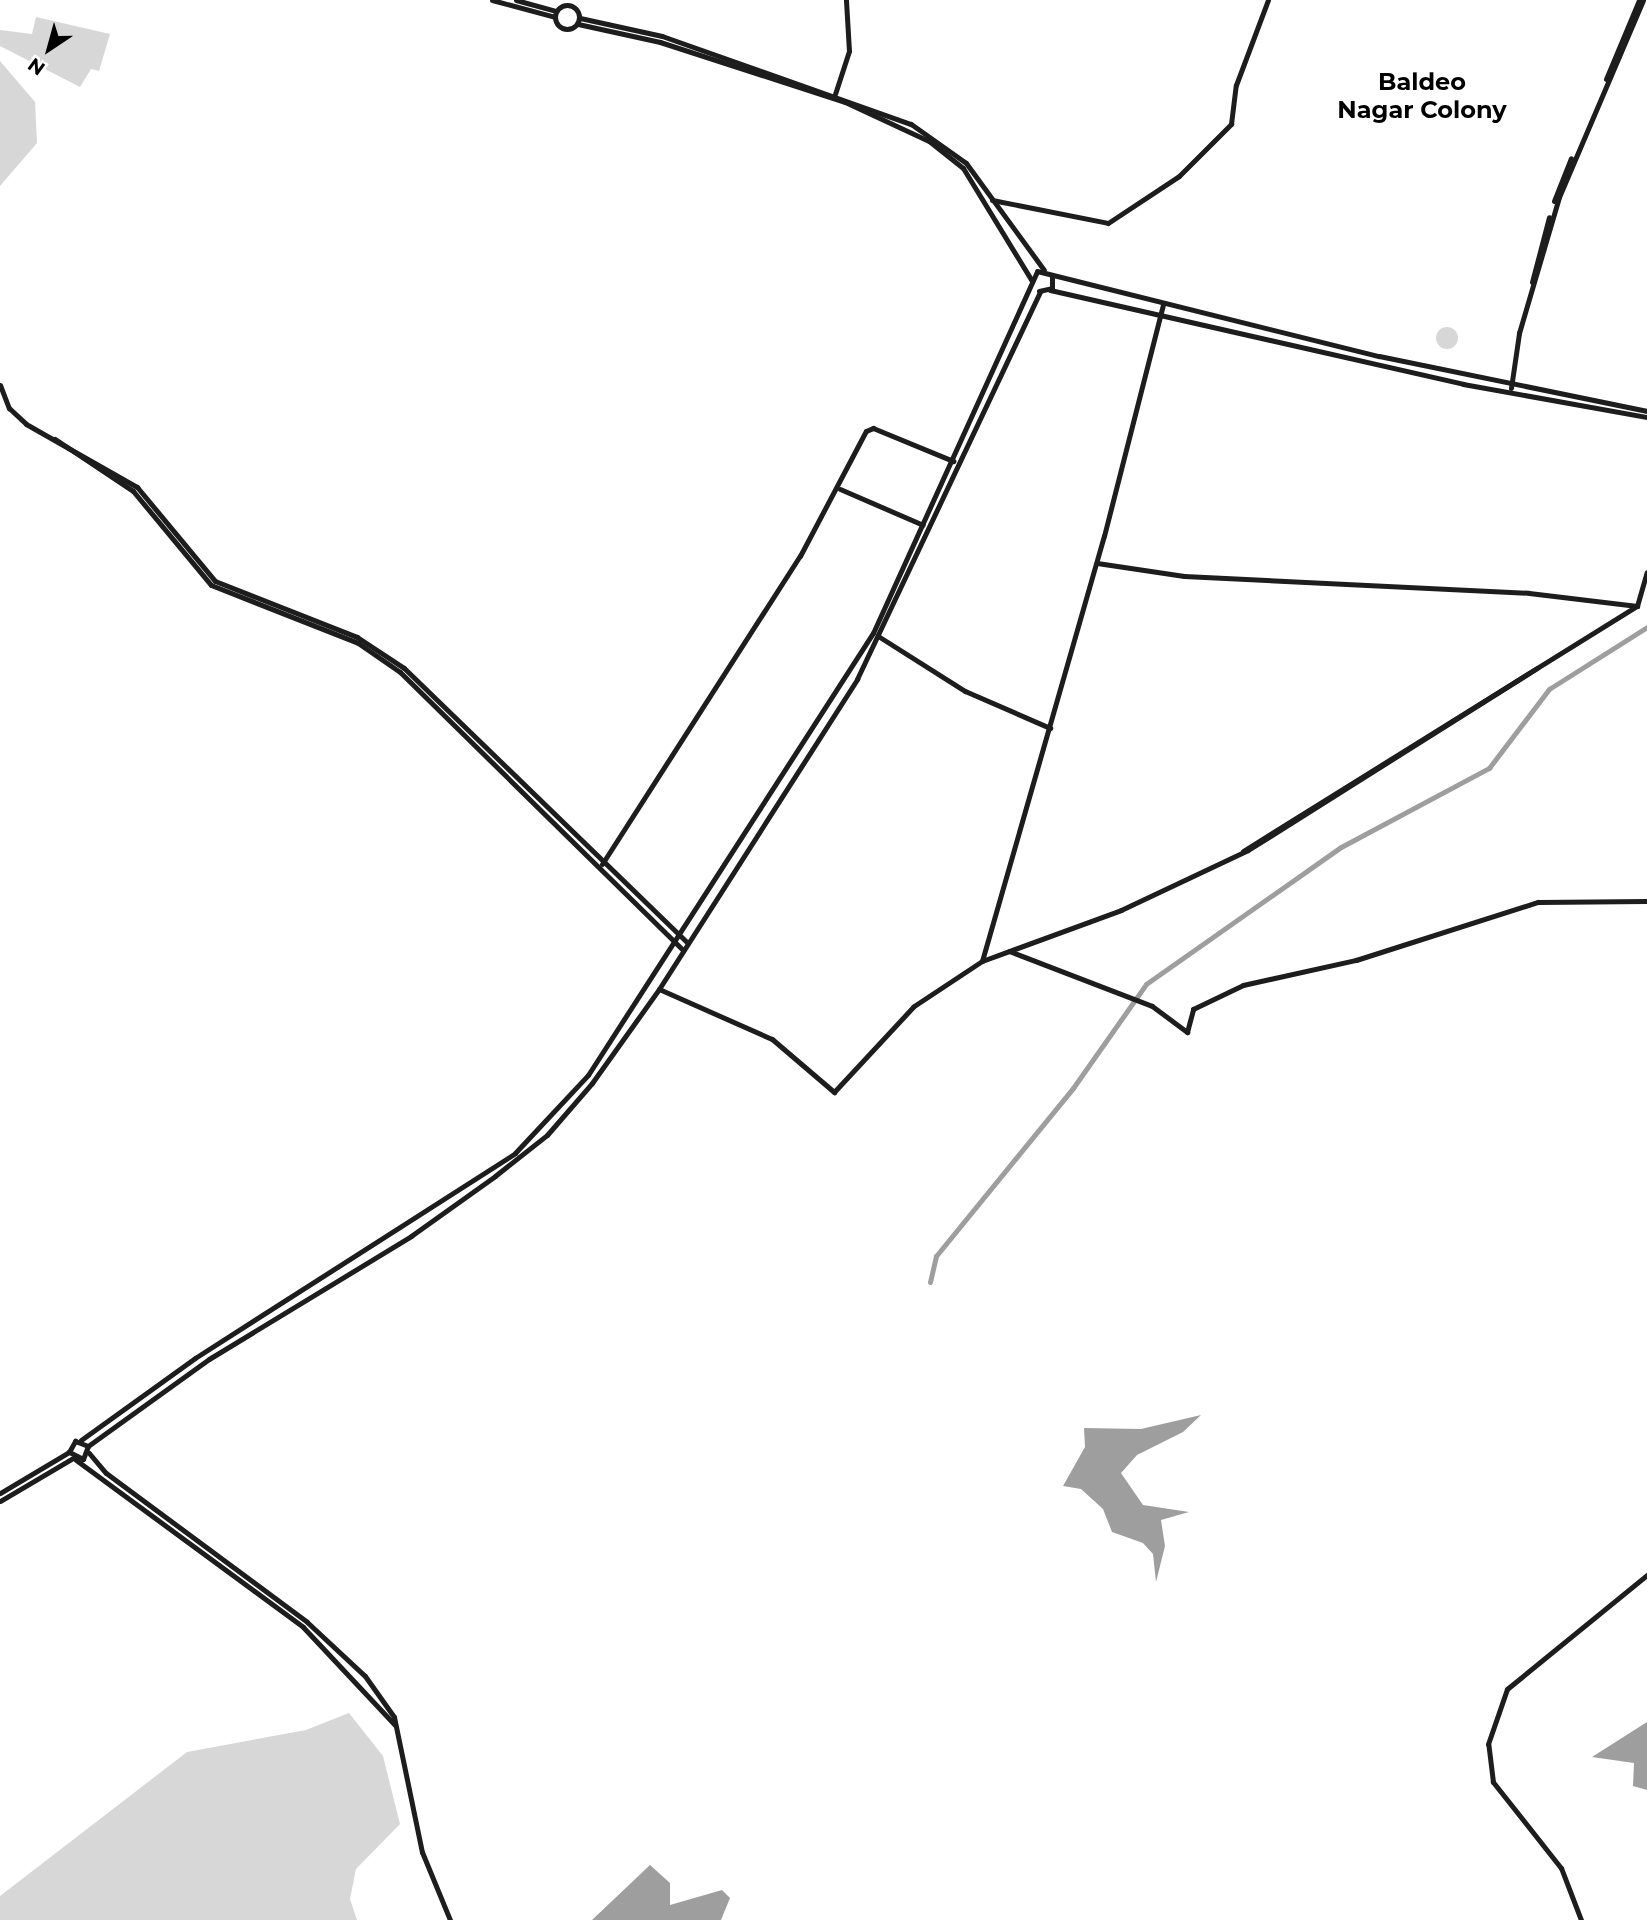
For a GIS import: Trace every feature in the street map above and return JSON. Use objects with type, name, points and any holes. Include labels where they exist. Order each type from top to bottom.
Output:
[{"type":"street","points":[[492,0],[557,8],[570,2],[579,21]]},
{"type":"street","points":[[516,0],[557,8]]},
{"type":"street","points":[[835,94],[849,51],[846,0]]},
{"type":"street","points":[[992,200],[1108,223],[1179,176],[1231,124],[1236,85],[1268,0]]},
{"type":"street","points":[[1511,388],[1533,285],[1564,173],[1641,0]]},
{"type":"street","points":[[557,8],[565,29],[579,21],[662,36],[835,94],[943,143],[1047,271],[1068,283],[1511,388],[1647,411]]},
{"type":"street","points":[[579,21],[660,42],[845,103],[929,141],[963,168],[1037,290]]},
{"type":"street","points":[[1032,281],[1047,271]]},
{"type":"street","points":[[1047,271],[1050,290]]},
{"type":"street","points":[[1037,290],[1050,290],[1161,313],[1647,417]]},
{"type":"street","points":[[0,1501],[75,1459],[209,1359],[411,1236],[539,1141],[592,1083],[659,989],[876,635],[1037,290]]},
{"type":"street","points":[[982,961],[1097,563],[1163,305]]},
{"type":"street","points":[[0,385],[13,414],[137,487],[215,580],[357,637],[395,661],[602,864],[687,942]]},
{"type":"street","points":[[602,864],[840,489],[870,428],[955,462]]},
{"type":"street","points":[[55,439],[133,491],[211,585],[358,643],[400,672],[683,950]]},
{"type":"street","points":[[0,1493],[69,1452],[81,1440],[195,1358],[515,1153],[588,1075],[876,635],[923,525],[955,462]]},
{"type":"street","points":[[840,489],[923,525]]},
{"type":"street","points":[[1097,563],[1184,576],[1529,593],[1637,606]]},
{"type":"street","points":[[659,989],[772,1039],[834,1092],[915,1006],[982,961],[1121,910],[1243,850],[1637,606],[1647,572]]},
{"type":"street","points":[[876,635],[965,691],[1050,728]]},
{"type":"street","points":[[1009,951],[1133,998],[1187,1032],[1193,1009],[1243,985],[1356,960],[1538,902],[1647,901]]},
{"type":"street","points":[[81,1440],[106,1473],[328,1640],[365,1676],[396,1725],[422,1852],[450,1920]]},
{"type":"street","points":[[69,1452],[324,1644],[396,1725]]},
{"type":"street","points":[[1581,1920],[1551,1853],[1493,1782],[1488,1744],[1507,1689],[1647,1575]]},
{"type":"shaded area","points":[[36,17],[110,34],[99,71],[91,69],[80,87],[0,46],[0,30],[32,34]]},
{"type":"shaded area","points":[[0,61],[35,102],[37,143],[0,186]]},
{"type":"shaded area","points":[[1447,327],[1455,330],[1458,338],[1455,346],[1447,349],[1439,346],[1436,338],[1439,330]]},
{"type":"shaded area","points":[[1201,1415],[1183,1432],[1137,1455],[1121,1473],[1143,1505],[1189,1512],[1161,1520],[1165,1546],[1156,1582],[1153,1554],[1143,1543],[1112,1532],[1103,1509],[1081,1489],[1063,1486],[1085,1447],[1084,1428],[1141,1429]]},
{"type":"shaded area","points":[[349,1713],[383,1756],[400,1824],[356,1869],[350,1899],[357,1920],[0,1920],[0,1896],[187,1752],[306,1730]]},
{"type":"shaded area","points":[[1647,1722],[1647,1790],[1633,1786],[1634,1763],[1592,1757]]},
{"type":"shaded area","points":[[650,1865],[670,1883],[670,1905],[722,1890],[730,1898],[721,1920],[592,1920]]},
{"type":"waterway","points":[[930,1282],[936,1256],[1073,1088],[1146,984],[1341,847],[1489,768],[1549,689],[1647,627]]},
{"type":"district","name":"Baldeo Nagar Colony","points":[[1422,96]]}]
